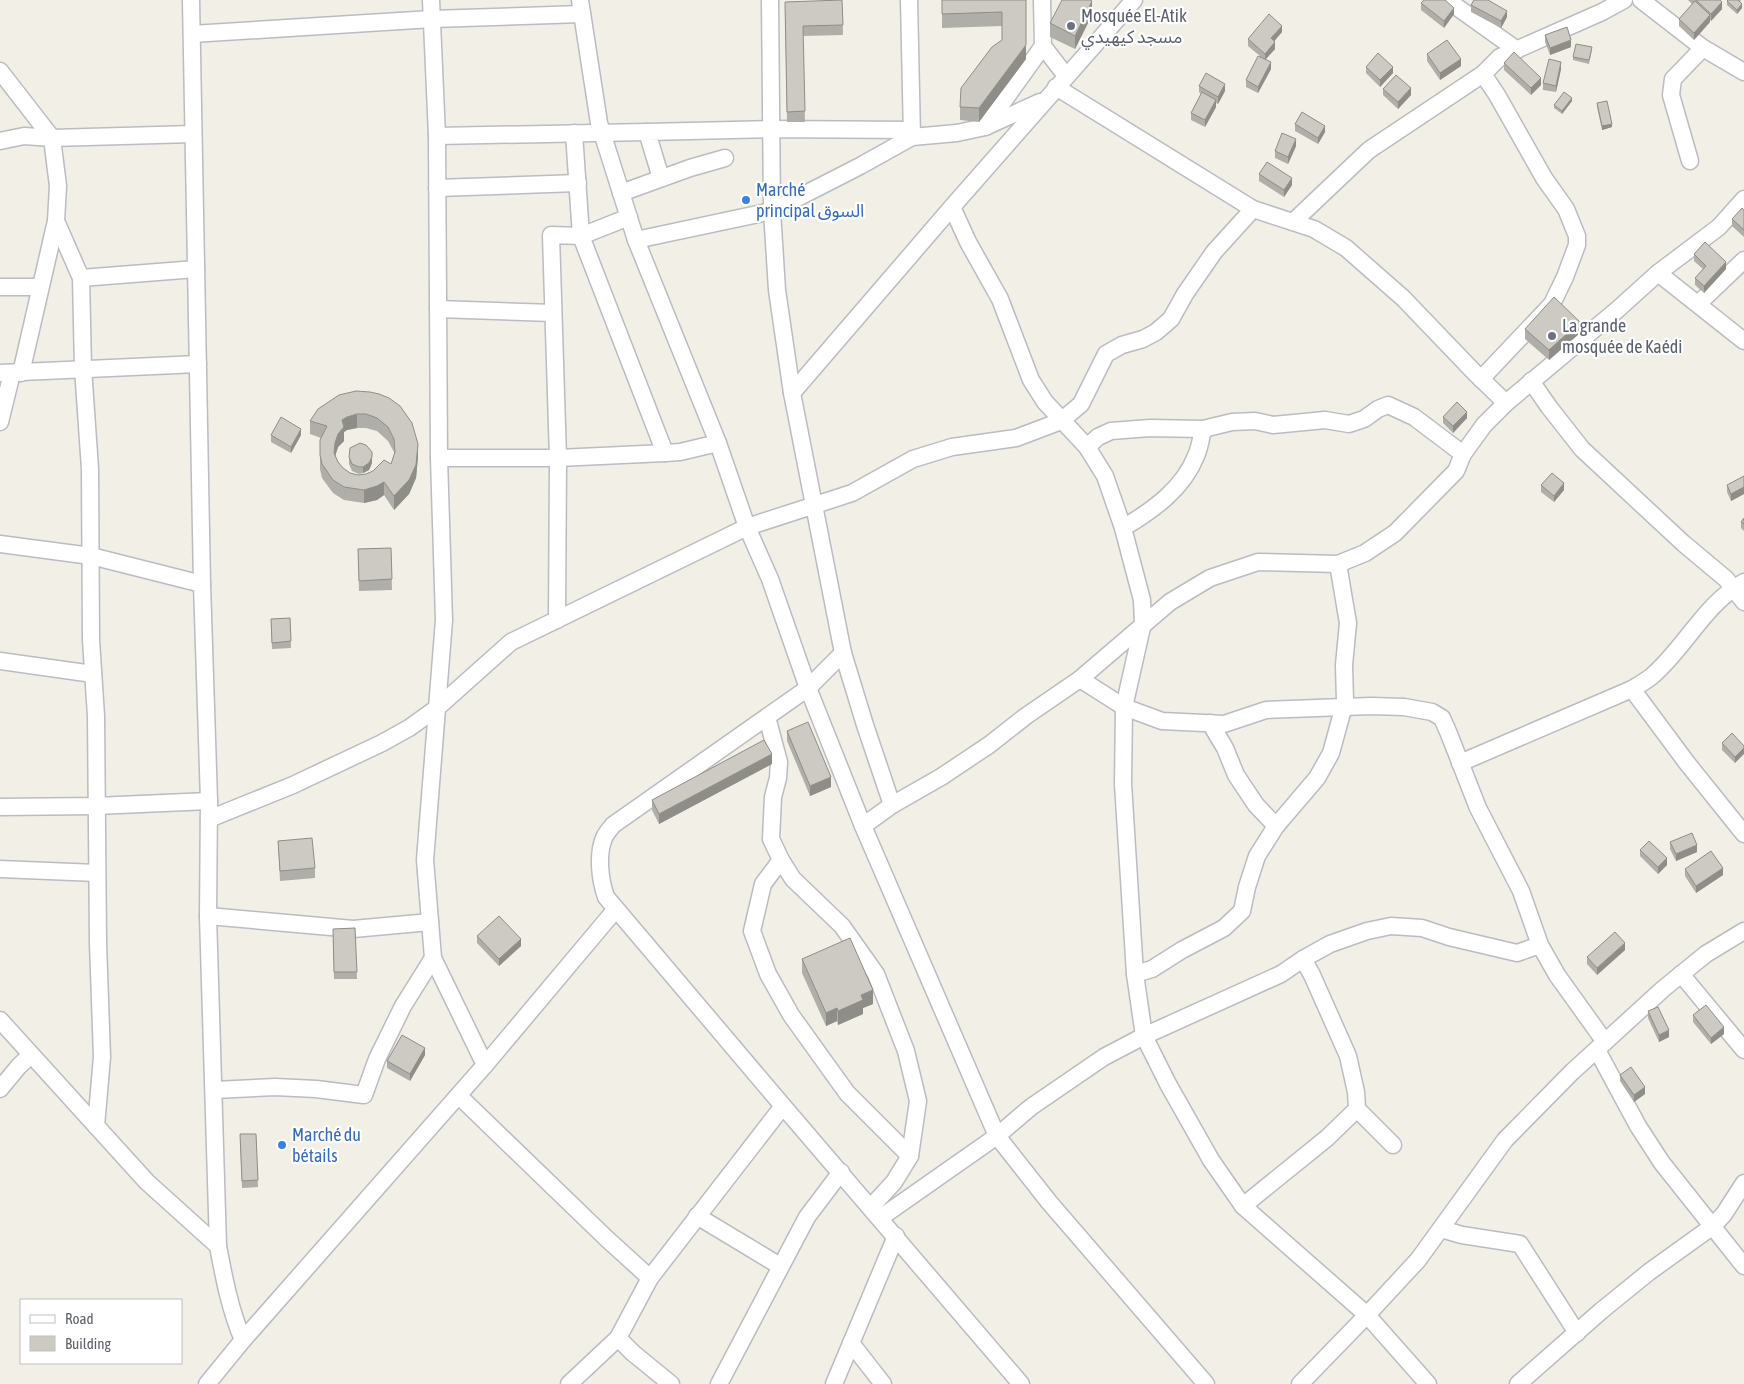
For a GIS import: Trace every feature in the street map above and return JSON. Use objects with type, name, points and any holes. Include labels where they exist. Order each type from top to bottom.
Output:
[{"type":"street","points":[[191,0],[202,584],[209,801],[208,916],[218,1246],[225,1283],[236,1323],[244,1340]]},
{"type":"street","points":[[431,0],[437,136],[439,458],[444,620],[425,860],[433,958],[485,1066]]},
{"type":"street","points":[[770,0],[772,211],[777,290],[792,392],[843,653],[892,805]]},
{"type":"street","points":[[909,0],[911,134]]},
{"type":"street","points":[[1042,0],[1043,46],[1061,82],[1099,116],[1253,209],[1314,230],[1346,248],[1403,298],[1506,403]]},
{"type":"street","points":[[792,392],[1044,100],[1134,0]]},
{"type":"street","points":[[1293,222],[1369,150],[1483,74],[1500,58],[1602,12],[1624,0]]},
{"type":"street","points":[[1641,0],[1703,48],[1744,72]]},
{"type":"street","points":[[1452,2],[1517,50]]},
{"type":"street","points":[[192,34],[432,19],[581,7],[599,123],[636,240],[718,443],[747,527],[770,579],[808,688],[863,826],[997,1136],[1049,1202],[1206,1384]]},
{"type":"street","points":[[985,127],[1043,46]]},
{"type":"street","points":[[1690,161],[1671,95],[1671,84],[1673,79],[1703,48]]},
{"type":"street","points":[[0,71],[52,138],[58,186],[56,220],[40,287],[11,373],[0,422]]},
{"type":"street","points":[[1482,379],[1552,304],[1577,245],[1577,236],[1566,209],[1544,178],[1483,74]]},
{"type":"street","points":[[437,136],[771,130],[911,134],[957,133],[985,127],[1044,100]]},
{"type":"street","points":[[647,132],[661,178]]},
{"type":"street","points":[[574,133],[582,236],[665,453]]},
{"type":"street","points":[[0,141],[24,136],[52,138],[194,134]]},
{"type":"street","points":[[636,240],[772,211],[860,166],[911,134]]},
{"type":"street","points":[[622,193],[702,164],[725,158]]},
{"type":"street","points":[[437,188],[578,183]]},
{"type":"street","points":[[863,826],[892,805],[941,777],[989,745],[1026,716],[1080,679],[1170,602],[1210,578],[1258,562],[1338,564],[1365,553],[1395,533],[1456,471],[1463,454],[1484,425],[1506,403],[1658,273],[1719,227],[1744,199]]},
{"type":"street","points":[[952,207],[968,242],[1000,299],[1031,380],[1045,402],[1088,447],[1105,476],[1123,528],[1142,600],[1143,624],[1124,707],[1123,784],[1134,974],[1144,1036],[1168,1084],[1211,1160],[1243,1206],[1367,1315],[1428,1384]]},
{"type":"street","points":[[209,819],[293,785],[382,743],[409,728],[437,708],[511,642],[747,527],[852,493],[914,459],[952,447],[1016,438],[1062,421],[1081,404],[1106,354],[1122,345],[1143,339],[1156,332],[1171,319],[1185,294],[1214,252],[1253,209]]},
{"type":"street","points":[[557,620],[558,458],[551,235],[582,236],[629,217]]},
{"type":"street","points":[[56,220],[81,278],[83,368],[90,469],[91,640],[96,716],[97,873],[102,1057],[96,1126]]},
{"type":"street","points":[[1699,304],[1744,260]]},
{"type":"street","points":[[81,278],[196,269]]},
{"type":"street","points":[[1658,273],[1744,341]]},
{"type":"street","points":[[0,287],[40,287]]},
{"type":"street","points":[[438,309],[554,313]]},
{"type":"street","points":[[11,373],[83,368],[198,364]]},
{"type":"street","points":[[1531,381],[1548,407],[1582,449],[1739,585],[1744,602]]},
{"type":"street","points":[[1088,447],[1098,437],[1111,431],[1150,428],[1202,429],[1232,422],[1255,421],[1273,425],[1325,420],[1349,424],[1364,419],[1378,409],[1388,405],[1414,417],[1463,454]]},
{"type":"street","points":[[1123,528],[1153,509],[1170,494],[1189,471],[1197,454],[1202,429]]},
{"type":"street","points":[[439,458],[558,458],[665,453],[680,452],[718,443]]},
{"type":"street","points":[[0,544],[91,556],[202,584]]},
{"type":"street","points":[[1134,974],[1152,969],[1182,950],[1224,928],[1242,911],[1257,856],[1276,826],[1317,778],[1331,753],[1344,708],[1344,665],[1348,623],[1338,564]]},
{"type":"street","points":[[1460,763],[1632,690],[1652,676],[1713,607],[1739,585]]},
{"type":"street","points":[[843,653],[808,688],[613,825],[604,838],[601,855],[602,885],[606,897],[616,909],[1021,1384]]},
{"type":"street","points":[[0,661],[93,674]]},
{"type":"street","points":[[1080,679],[1124,707],[1162,721],[1224,724],[1266,710],[1371,706],[1404,707],[1432,712],[1442,718],[1478,808],[1521,891],[1532,928],[1540,945],[1601,1046],[1638,1126],[1662,1163],[1744,1266]]},
{"type":"street","points":[[1632,690],[1744,834]]},
{"type":"street","points":[[767,717],[779,762],[778,778],[773,797],[771,839],[793,879],[842,926],[876,974],[906,1051],[918,1102],[910,1156],[876,1212]]},
{"type":"street","points":[[1210,723],[1225,748],[1236,775],[1256,805],[1276,826]]},
{"type":"street","points":[[0,807],[96,806],[209,801]]},
{"type":"street","points":[[781,860],[763,884],[752,932],[768,974],[791,1015],[847,1093],[910,1156]]},
{"type":"street","points":[[0,869],[97,873]]},
{"type":"street","points":[[207,1384],[485,1066],[616,909]]},
{"type":"street","points":[[208,916],[353,929],[430,922]]},
{"type":"street","points":[[876,1212],[997,1136],[1031,1107],[1104,1057],[1144,1036],[1281,974],[1330,944],[1368,931],[1392,926],[1422,928],[1449,937],[1517,953],[1540,945]]},
{"type":"street","points":[[1300,1384],[1418,1260],[1504,1140],[1572,1072],[1681,974],[1706,954],[1744,931]]},
{"type":"street","points":[[214,1090],[292,1088],[364,1095],[377,1059],[403,1006],[433,958]]},
{"type":"street","points":[[1303,959],[1348,1056],[1356,1092],[1357,1109],[1393,1145]]},
{"type":"street","points":[[1681,974],[1744,1050]]},
{"type":"street","points":[[0,1020],[147,1182],[218,1246]]},
{"type":"street","points":[[0,1089],[19,1066],[32,1055]]},
{"type":"street","points":[[459,1096],[650,1278]]},
{"type":"street","points":[[569,1384],[618,1338],[650,1278],[783,1106]]},
{"type":"street","points":[[1243,1206],[1327,1138],[1357,1109]]},
{"type":"street","points":[[719,1384],[807,1218],[841,1172]]},
{"type":"street","points":[[1518,1384],[1601,1310],[1713,1226],[1724,1214],[1744,1183]]},
{"type":"street","points":[[697,1216],[780,1266]]},
{"type":"street","points":[[1441,1229],[1462,1235],[1520,1244],[1577,1333]]},
{"type":"street","points":[[834,1384],[896,1236]]},
{"type":"street","points":[[618,1338],[671,1384]]},
{"type":"street","points":[[850,1343],[883,1384]]},
{"type":"building","points":[[842,0],[843,25],[803,26],[805,111],[787,112],[785,2]]},
{"type":"building","points":[[942,0],[1026,0],[1026,45],[979,108],[960,107],[961,88],[992,47],[1002,40],[1002,12],[942,14]]},
{"type":"building","points":[[1062,0],[1092,1],[1075,36],[1050,23]]},
{"type":"building","points":[[1424,0],[1445,0],[1454,8],[1444,21],[1421,3]]},
{"type":"building","points":[[1474,0],[1488,0],[1507,11],[1501,21],[1471,5]]},
{"type":"building","points":[[1696,0],[1720,0],[1722,2],[1711,14]]},
{"type":"building","points":[[1728,0],[1738,0],[1742,4],[1737,10]]},
{"type":"building","points":[[1695,1],[1710,15],[1694,33],[1679,19]]},
{"type":"building","points":[[1269,14],[1282,26],[1271,38],[1275,42],[1265,54],[1248,39]]},
{"type":"building","points":[[1567,27],[1571,40],[1550,48],[1545,35]]},
{"type":"building","points":[[1447,40],[1461,59],[1440,73],[1427,54]]},
{"type":"building","points":[[1576,44],[1592,47],[1589,60],[1573,57]]},
{"type":"building","points":[[1514,52],[1541,78],[1531,88],[1504,63]]},
{"type":"building","points":[[1378,53],[1393,67],[1380,80],[1366,67]]},
{"type":"building","points":[[1258,56],[1271,62],[1258,87],[1246,80]]},
{"type":"building","points":[[1549,59],[1561,62],[1556,86],[1543,83]]},
{"type":"building","points":[[1206,73],[1225,84],[1218,97],[1199,86]]},
{"type":"building","points":[[1396,75],[1411,88],[1398,102],[1383,89]]},
{"type":"building","points":[[1202,92],[1216,100],[1205,120],[1191,113]]},
{"type":"building","points":[[1564,92],[1572,98],[1562,111],[1554,105]]},
{"type":"building","points":[[1607,101],[1612,124],[1602,126],[1597,103]]},
{"type":"building","points":[[1302,112],[1325,126],[1318,138],[1295,124]]},
{"type":"building","points":[[1282,133],[1296,139],[1288,157],[1275,151]]},
{"type":"building","points":[[1267,162],[1292,178],[1284,190],[1259,174]]},
{"type":"building","points":[[1742,208],[1744,210],[1744,230],[1732,219]]},
{"type":"building","points":[[1705,242],[1726,262],[1704,286],[1695,278],[1706,266],[1694,254]]},
{"type":"building","name":"La grande mosquée de Kaédi","points":[[1554,297],[1580,322],[1549,350],[1525,329]]},
{"type":"building","points":[[356,391],[379,394],[400,406],[412,423],[418,444],[416,465],[409,480],[394,496],[384,482],[364,490],[344,487],[333,480],[322,464],[320,440],[327,426],[310,421],[318,409],[339,395]],"holes":[[[357,414],[366,414],[377,418],[388,427],[394,439],[395,452],[391,464],[384,460],[373,471],[358,475],[350,473],[338,462],[334,453],[335,443],[338,434],[344,427],[342,420]]]},
{"type":"building","points":[[1457,402],[1467,412],[1453,426],[1443,417]]},
{"type":"building","points":[[281,417],[301,429],[291,447],[271,435]]},
{"type":"building","points":[[360,443],[366,445],[372,452],[369,463],[363,467],[352,464],[349,457],[350,448]]},
{"type":"building","points":[[1552,473],[1564,483],[1554,496],[1541,485]]},
{"type":"building","points":[[1744,476],[1744,487],[1731,494],[1727,485]]},
{"type":"building","points":[[391,548],[392,579],[359,581],[358,549]]},
{"type":"building","points":[[290,618],[291,641],[272,643],[271,619]]},
{"type":"building","points":[[808,722],[831,777],[810,786],[787,731]]},
{"type":"building","points":[[1732,733],[1744,746],[1735,757],[1722,743]]},
{"type":"building","points":[[764,740],[772,754],[659,814],[652,800]]},
{"type":"building","points":[[1692,833],[1697,845],[1676,854],[1670,842]]},
{"type":"building","points":[[312,838],[315,868],[280,871],[278,841]]},
{"type":"building","points":[[1649,841],[1667,858],[1658,867],[1640,850]]},
{"type":"building","points":[[1711,851],[1723,868],[1696,886],[1685,869]]},
{"type":"building","points":[[499,916],[521,939],[499,959],[477,936]]},
{"type":"building","points":[[355,928],[357,972],[334,972],[333,929]]},
{"type":"building","points":[[1615,932],[1625,943],[1597,968],[1587,957]]},
{"type":"building","points":[[850,938],[873,990],[861,995],[863,1000],[838,1011],[837,1008],[826,1013],[802,959]]},
{"type":"building","points":[[1706,1005],[1724,1027],[1711,1038],[1693,1015]]},
{"type":"building","points":[[1658,1007],[1669,1030],[1659,1035],[1648,1011]]},
{"type":"building","points":[[402,1035],[425,1048],[410,1074],[387,1061]]},
{"type":"building","points":[[1631,1067],[1645,1087],[1634,1095],[1620,1075]]},
{"type":"building","points":[[240,1134],[256,1134],[258,1180],[242,1181]]},
{"type":"place","name":"Mosquée El-Atik مسجد كيهيدي","points":[[1071,26]]},
{"type":"place","name":"Marché principal السوق","points":[[746,200]]},
{"type":"place","name":"La grande mosquée de Kaédi","points":[[1552,336]]},
{"type":"place","name":"Marché du bétails","points":[[282,1145]]}]
